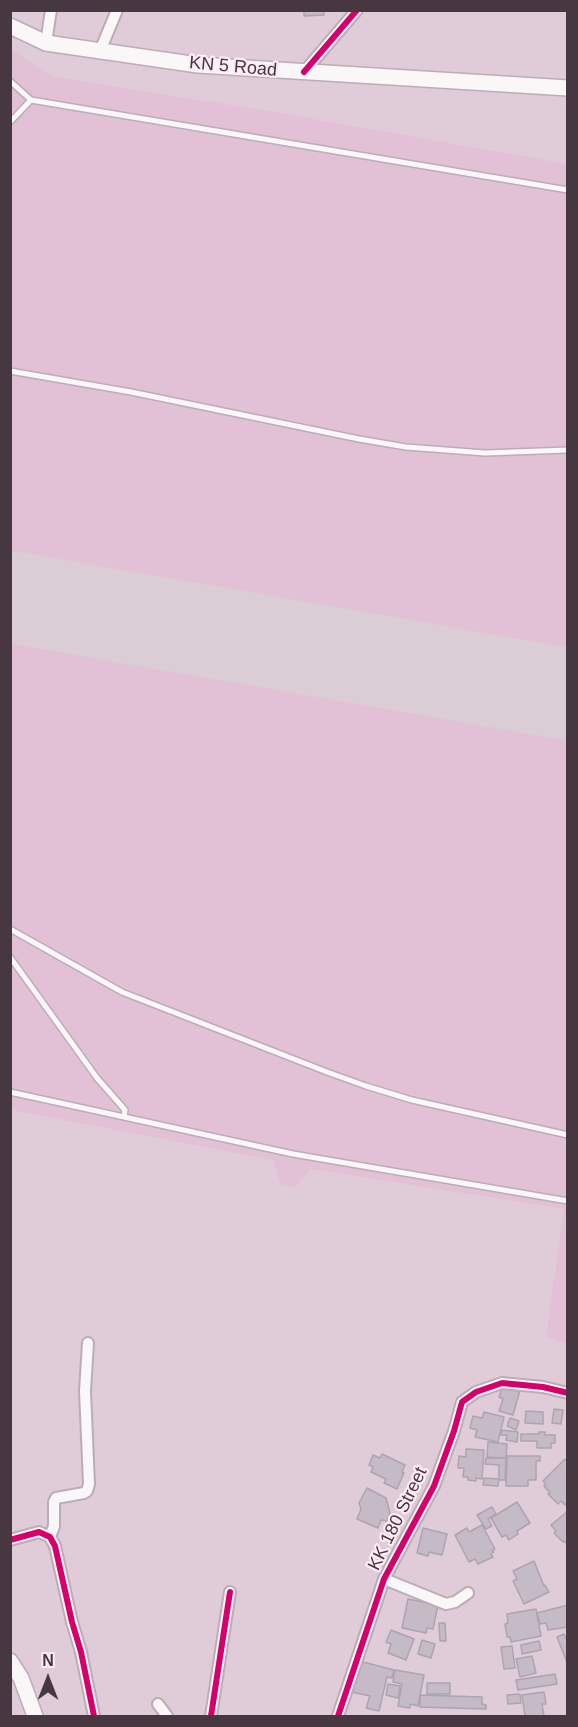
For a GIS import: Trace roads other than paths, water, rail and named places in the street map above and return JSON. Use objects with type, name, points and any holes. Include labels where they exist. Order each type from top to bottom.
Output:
[{"type":"main road","name":"KN 5 Road","points":[[10,26],[46,43],[198,65],[567,88]]},
{"type":"main road","points":[[10,1661],[21,1678],[35,1716]]},
{"type":"street","points":[[46,43],[51,10]]},
{"type":"street","points":[[100,51],[117,10]]},
{"type":"street","points":[[304,72],[357,10]]},
{"type":"street","points":[[50,1537],[54,1526],[56,1498],[84,1493],[89,1485],[85,1391],[88,1343]]},
{"type":"street","name":"KK 180 Street","points":[[338,1716],[384,1579],[434,1486],[462,1402],[476,1392],[502,1383],[543,1387],[567,1393]]},
{"type":"street","points":[[10,1540],[39,1532],[50,1537],[55,1546],[94,1716]]},
{"type":"street","points":[[384,1579],[446,1604],[455,1602],[468,1593]]},
{"type":"street","points":[[211,1716],[230,1592]]},
{"type":"street","points":[[158,1704],[167,1716]]},
{"type":"lane","points":[[10,81],[31,100],[567,190]]},
{"type":"lane","points":[[10,122],[31,100]]},
{"type":"lane","points":[[10,370],[406,447],[485,453],[567,450]]},
{"type":"lane","points":[[10,929],[122,992],[327,1072],[412,1100],[567,1135]]},
{"type":"lane","points":[[10,957],[97,1078],[125,1110],[124,1117]]},
{"type":"lane","points":[[10,1092],[294,1154],[567,1201]]}]
